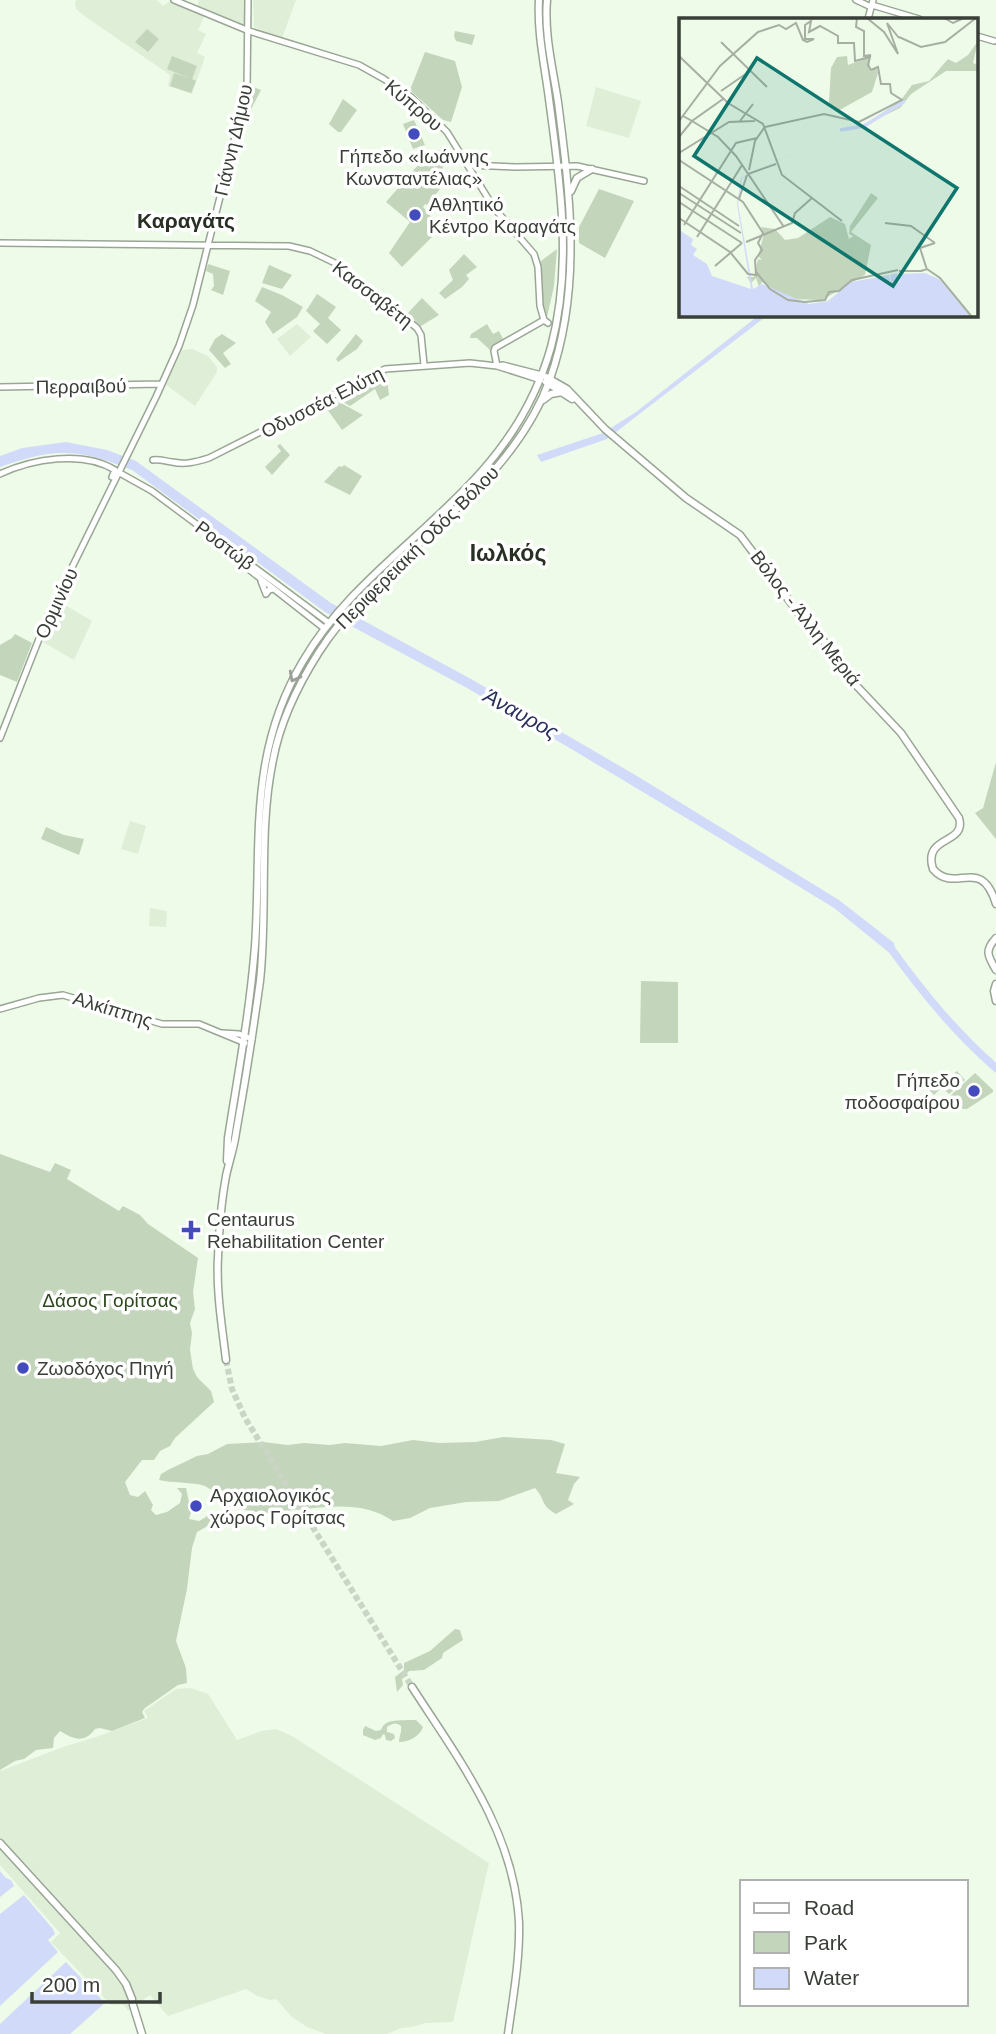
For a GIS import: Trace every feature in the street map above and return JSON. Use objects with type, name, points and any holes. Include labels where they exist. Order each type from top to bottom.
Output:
[{"type":"main road","name":"Περιφερειακή Οδός Βόλου","points":[[226,1177],[236,1138],[251,1042],[262,956],[267,805],[273,760],[286,716],[319,651],[353,608],[499,465],[538,404],[549,381],[561,338],[568,299],[572,244],[569,196],[541,39],[539,0]]},
{"type":"main road","name":"Περιφερειακή Οδός Βόλου","points":[[226,1360],[219,1296],[219,1230],[228,1138],[255,943],[259,810],[265,762],[287,692],[303,661],[328,624],[345,604],[481,473],[515,429],[541,378],[552,343],[561,289],[564,230],[562,166],[547,30],[547,0]]},
{"type":"main road","points":[[569,196],[577,178],[592,169]]},
{"type":"main road","name":"Βόλος - Άλλη Μεριά","points":[[541,378],[566,389],[613,437],[692,503],[740,535],[853,681],[901,733],[960,822],[959,831],[934,849],[930,856],[933,869],[944,877],[974,877],[982,880],[991,889],[996,904]]},
{"type":"main road","name":"Βόλος - Άλλη Μεριά","points":[[549,381],[576,401]]},
{"type":"main road","points":[[538,404],[549,394],[562,392]]},
{"type":"main road","points":[[996,938],[989,945],[988,951],[996,970]]},
{"type":"main road","points":[[996,984],[996,1001]]},
{"type":"main road","points":[[412,1687],[474,1782],[498,1832],[510,1870],[517,1907],[519,1944],[508,2034]]},
{"type":"main road","points":[[0,1843],[127,1984],[142,2034]]},
{"type":"street","name":"Κύπρου","points":[[174,0],[248,31],[353,63],[411,97],[441,125],[452,138],[497,211],[536,258],[538,295],[546,321],[495,348],[497,366]]},
{"type":"street","name":"Γιάννη Δήμου","points":[[119,471],[162,384],[193,305],[247,89],[248,0]]},
{"type":"street","points":[[856,0],[916,18]]},
{"type":"street","points":[[978,36],[993,41]]},
{"type":"street","points":[[468,165],[562,166],[592,169],[644,181]]},
{"type":"street","name":"Κασσαβέτη","points":[[0,243],[289,246],[310,251],[331,261],[418,329],[424,365]]},
{"type":"street","name":"Οδυσσέα Ελύτη","points":[[153,460],[188,463],[203,460],[380,371],[394,367],[470,363],[503,365],[541,378]]},
{"type":"street","name":"Περραιβού","points":[[0,387],[162,384]]},
{"type":"street","points":[[0,474],[45,460],[84,460],[109,467],[115,470],[95,512],[95,519]]},
{"type":"street","name":"Ορμινίου","points":[[0,738],[48,616],[119,471]]},
{"type":"street","name":"Ροστώβ","points":[[119,471],[145,486],[328,624]]},
{"type":"street","points":[[225,545],[233,557],[273,589],[328,624]]},
{"type":"street","name":"Αλκίππης","points":[[2,1009],[39,998],[63,995],[162,1024],[196,1023],[251,1042]]},
{"type":"shaded area","points":[[77,0],[157,0],[163,6],[170,1],[205,15],[198,30],[206,34],[197,53],[205,57],[192,94],[168,86],[170,75],[76,9]]},
{"type":"shaded area","points":[[199,0],[247,0],[247,29],[197,8]]},
{"type":"shaded area","points":[[253,0],[296,0],[282,38],[254,27]]},
{"type":"shaded area","points":[[596,87],[641,101],[629,138],[586,126]]},
{"type":"shaded area","points":[[297,324],[311,337],[290,356],[277,339]]},
{"type":"shaded area","points":[[192,349],[208,356],[217,367],[217,372],[195,406],[166,385],[182,350]]},
{"type":"shaded area","points":[[60,602],[92,621],[74,660],[43,642]]},
{"type":"shaded area","points":[[130,821],[146,826],[138,854],[121,849]]},
{"type":"shaded area","points":[[150,908],[167,911],[166,927],[149,926]]},
{"type":"shaded area","points":[[191,1688],[208,1694],[237,1740],[261,1731],[276,1729],[292,1736],[489,1863],[453,2022],[425,2023],[387,2034],[326,2034],[307,2027],[292,2017],[276,1999],[257,1996],[246,1989],[168,2016],[150,1995],[128,2011],[124,2005],[111,2005],[51,1942],[60,1933],[0,1865],[0,1771],[148,1718],[144,1711],[176,1689]]},
{"type":"green space","points":[[147,29],[159,39],[148,52],[135,42]]},
{"type":"green space","points":[[455,31],[475,35],[472,45],[456,41]]},
{"type":"green space","points":[[425,52],[455,61],[462,87],[451,122],[443,120],[410,90]]},
{"type":"green space","points":[[172,56],[197,66],[192,79],[196,81],[191,93],[170,86],[174,73],[191,79],[167,69]]},
{"type":"green space","points":[[251,86],[261,90],[247,117],[244,115]]},
{"type":"green space","points":[[343,99],[357,110],[341,132],[338,132],[329,124]]},
{"type":"green space","name":"Γήπεδο «Ιωάννης Κωνσταντέλιας»","points":[[414,120],[425,145],[413,149],[403,124]]},
{"type":"green space","name":"Αθλητικό Κέντρο Καραγάτς","points":[[445,148],[450,154],[435,182],[440,189],[423,207],[441,228],[402,267],[389,253],[410,222],[386,202],[426,156]]},
{"type":"green space","points":[[599,189],[634,201],[605,258],[579,243],[579,227]]},
{"type":"green space","points":[[557,249],[554,286],[547,317],[540,298],[541,261]]},
{"type":"green space","points":[[464,254],[477,267],[466,275],[469,279],[462,287],[445,299],[439,293],[453,280],[449,270]]},
{"type":"green space","points":[[208,264],[230,271],[223,295],[211,290],[214,286],[213,274],[206,271]]},
{"type":"green space","points":[[269,265],[292,275],[282,289],[262,283]]},
{"type":"green space","points":[[262,287],[303,307],[297,317],[273,334],[265,322],[271,312],[255,301]]},
{"type":"green space","points":[[317,294],[336,307],[328,318],[341,330],[327,344],[313,331],[320,324],[306,311]]},
{"type":"green space","points":[[422,298],[439,315],[421,326],[407,314]]},
{"type":"green space","points":[[487,324],[493,334],[499,331],[504,341],[490,350],[477,338],[470,338],[471,334]]},
{"type":"green space","points":[[222,334],[236,343],[223,353],[231,364],[225,368],[209,350],[215,339]]},
{"type":"green space","points":[[356,334],[363,341],[357,349],[338,362],[336,359]]},
{"type":"green space","points":[[386,371],[389,395],[380,400],[375,389],[350,406],[333,396]]},
{"type":"green space","points":[[330,397],[363,415],[342,430],[322,402]]},
{"type":"green space","points":[[280,444],[290,455],[272,475],[265,467],[281,451],[277,446]]},
{"type":"green space","points":[[344,465],[362,476],[350,495],[324,482],[339,466]]},
{"type":"green space","points":[[15,634],[32,643],[17,682],[0,675],[0,645]]},
{"type":"green space","points":[[996,762],[996,839],[975,813],[983,808]]},
{"type":"green space","points":[[46,827],[64,835],[84,839],[79,855],[41,839]]},
{"type":"green space","points":[[641,981],[678,982],[678,1043],[640,1043]]},
{"type":"green space","points":[[957,1071],[965,1080],[949,1094],[942,1087],[934,1095],[920,1080],[928,1073],[941,1085]]},
{"type":"green space","name":"Γήπεδο ποδοσφαίρου","points":[[975,1073],[993,1092],[963,1109],[950,1096]]},
{"type":"green space","name":"Δάσος Γορίτσας","points":[[0,1154],[50,1172],[55,1163],[71,1170],[67,1179],[119,1211],[123,1206],[140,1215],[148,1224],[198,1258],[193,1292],[195,1309],[190,1323],[190,1350],[193,1369],[211,1391],[214,1402],[175,1438],[170,1446],[160,1451],[154,1460],[142,1460],[125,1482],[130,1495],[138,1497],[145,1491],[153,1505],[151,1510],[156,1515],[167,1512],[180,1503],[182,1494],[177,1488],[186,1488],[191,1512],[189,1519],[199,1521],[208,1513],[216,1517],[213,1523],[197,1532],[192,1548],[176,1641],[186,1668],[187,1683],[178,1685],[145,1708],[142,1712],[145,1718],[112,1731],[95,1729],[87,1737],[78,1739],[60,1731],[54,1738],[53,1748],[36,1750],[0,1770]]},
{"type":"green space","points":[[503,1437],[551,1440],[565,1444],[556,1473],[580,1477],[568,1500],[574,1504],[556,1514],[545,1505],[535,1488],[499,1501],[466,1502],[430,1508],[410,1518],[393,1521],[370,1510],[344,1506],[269,1513],[249,1511],[228,1504],[202,1485],[159,1480],[161,1474],[168,1470],[227,1444],[345,1443],[381,1446],[413,1440],[439,1443],[475,1442]]},
{"type":"green space","points":[[455,1629],[460,1630],[463,1640],[424,1670],[409,1671],[402,1679],[403,1685],[397,1692],[395,1677],[404,1670],[404,1663],[430,1651]]},
{"type":"green space","points":[[416,1720],[423,1727],[422,1730],[407,1741],[399,1742],[401,1726],[396,1724],[387,1727],[387,1732],[394,1734],[395,1738],[391,1741],[386,1740],[383,1734],[375,1740],[363,1735],[365,1726],[376,1731],[381,1730],[388,1722]]},
{"type":"water","points":[[756,317],[765,317],[607,439],[541,462],[537,455],[603,433],[636,412]]},
{"type":"water","points":[[66,442],[107,450],[136,461],[331,603],[471,679],[642,779],[839,900],[894,943],[897,959],[834,908],[726,842],[467,688],[325,612],[132,470],[74,453],[41,455],[0,467],[0,456],[22,448]]},
{"type":"water","points":[[0,1871],[14,1886],[0,1897]]},
{"type":"water","points":[[24,1895],[53,1929],[55,1934],[48,1940],[58,1952],[0,2006],[0,1914]]},
{"type":"water","points":[[66,1962],[105,2003],[70,2034],[0,2034],[0,2024]]},
{"type":"waterway","name":"Άναυρος","points":[[892,950],[941,1012],[996,1068]]},
{"type":"tunnel","points":[[226,1360],[232,1389],[245,1418],[412,1687]]},
{"type":"place","name":"Γήπεδο «Ιωάννης Κωνσταντέλιας»","points":[[414,134]]},
{"type":"place","name":"Αθλητικό Κέντρο Καραγάτς","points":[[415,215]]},
{"type":"place","name":"Γήπεδο ποδοσφαίρου","points":[[974,1091]]},
{"type":"place","name":"Centaurus Rehabilitation Center","points":[[191,1230]]},
{"type":"place","name":"Ζωοδόχος Πηγή","points":[[23,1368]]},
{"type":"place","name":"Αρχαιολογικός χώρος Γορίτσας","points":[[196,1506]]},
{"type":"district","name":"Καραγάτς","points":[[186,221]]},
{"type":"district","name":"Ιωλκός","points":[[508,553]]}]
